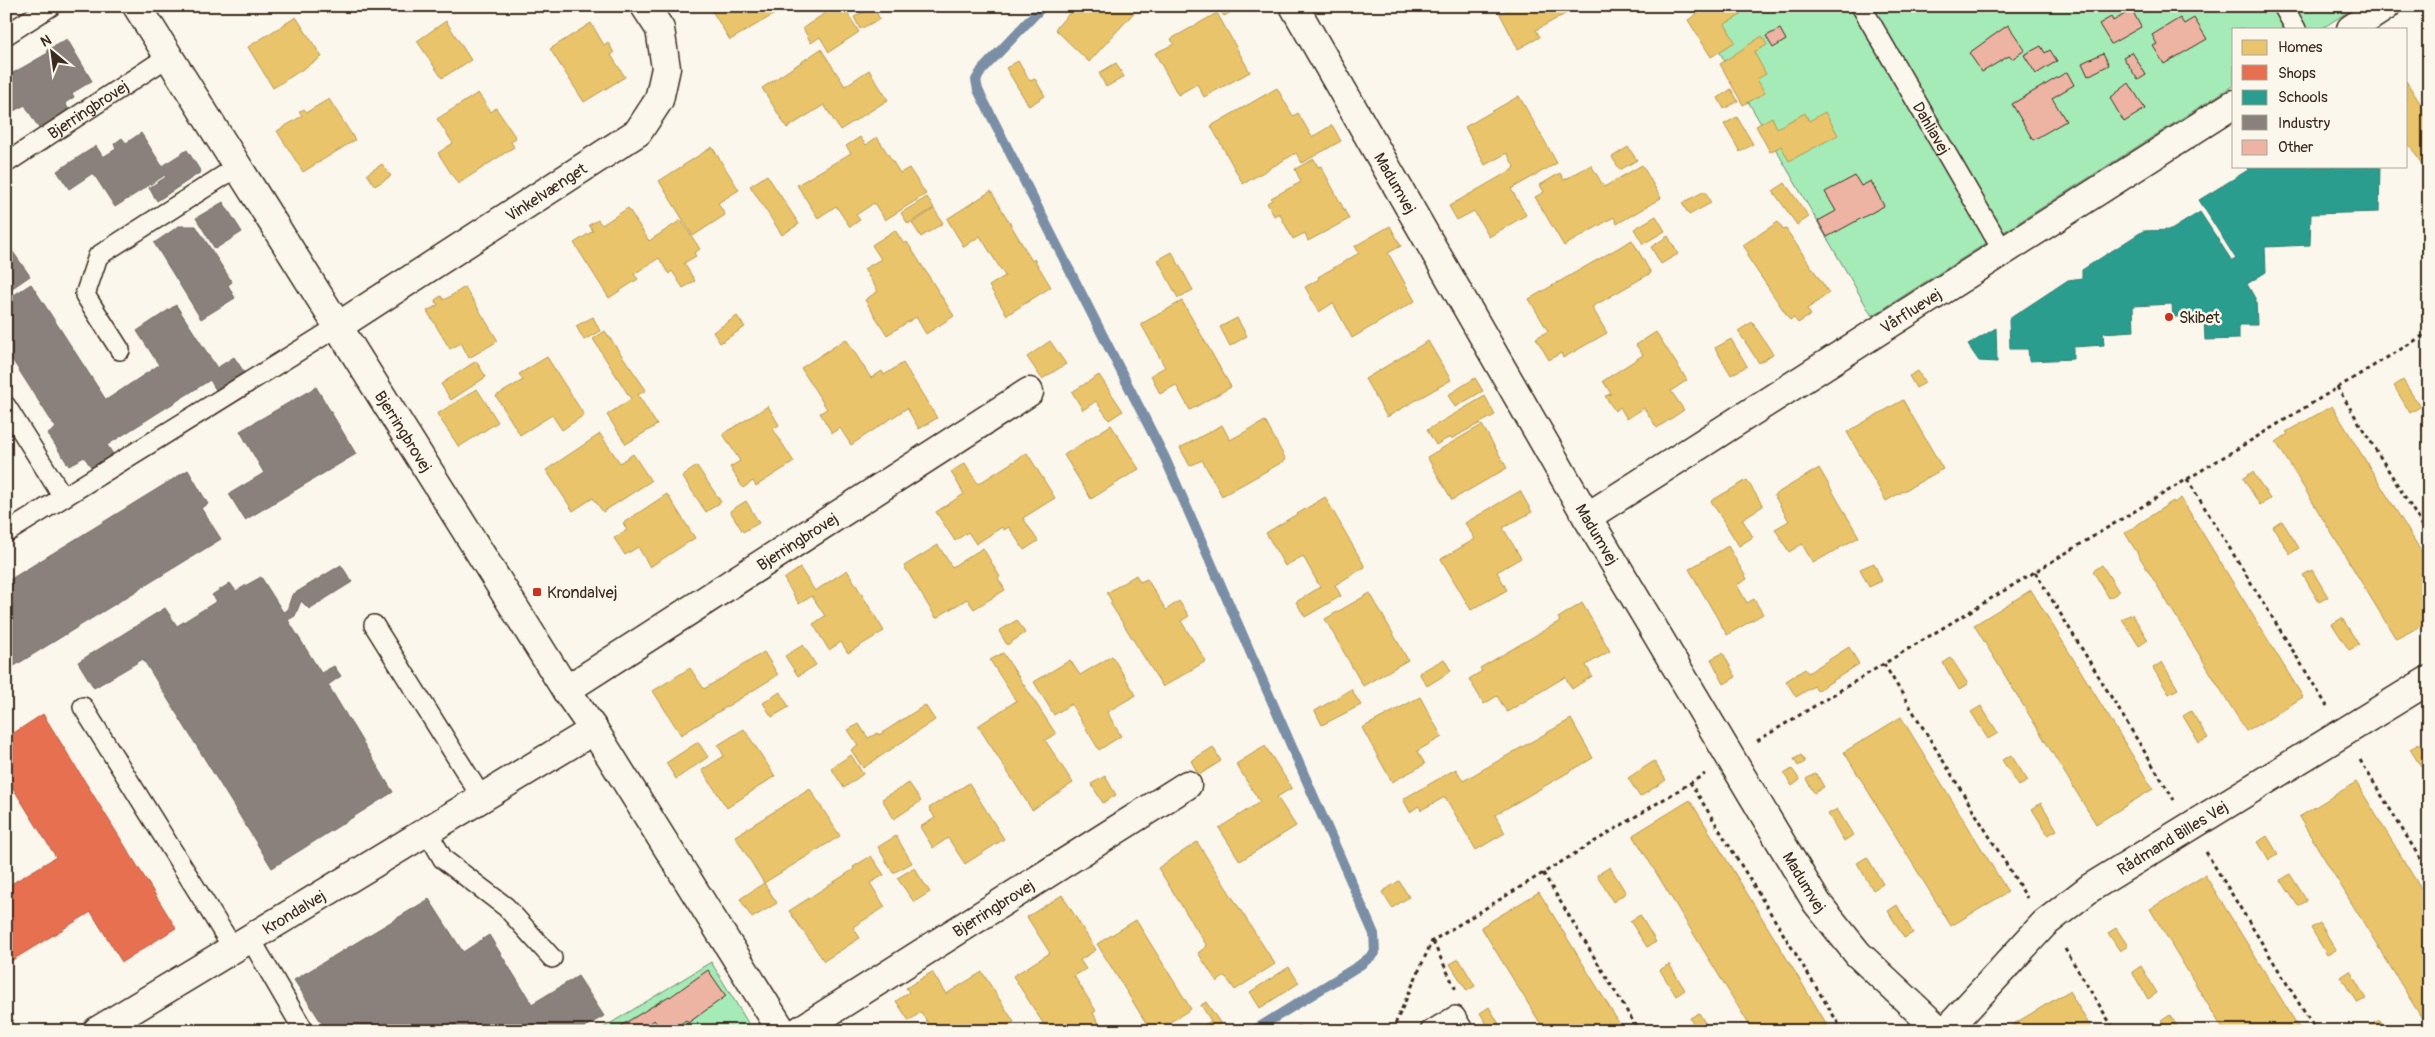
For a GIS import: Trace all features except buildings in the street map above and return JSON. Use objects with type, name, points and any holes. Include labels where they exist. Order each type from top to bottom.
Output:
[{"type":"street","name":"Bjerringbrovej","points":[[138,6],[337,327],[566,690],[594,730],[782,1031]]},
{"type":"street","name":"Vinkelvænget","points":[[337,327],[638,132],[659,100],[666,68],[660,29],[645,6]]},
{"type":"street","name":"Madumvej","points":[[1294,6],[1588,517],[1817,903],[1858,954],[1940,1031]]},
{"type":"street","points":[[2353,28],[2386,6]]},
{"type":"street","name":"Vårfluevej","points":[[1588,517],[2232,105]]},
{"type":"street","name":"Bjerringbrovej","points":[[566,690],[1029,392]]},
{"type":"street","name":"Rådmand Billes Vej","points":[[1946,1031],[2048,921],[2090,888],[2429,680]]},
{"type":"street","name":"Krondalvej","points":[[97,1031],[594,730]]},
{"type":"street","name":"Bjerringbrovej","points":[[799,1031],[1187,784]]},
{"type":"lane","points":[[6,35],[51,6]]},
{"type":"lane","name":"Dahliavej","points":[[1861,6],[2003,251]]},
{"type":"lane","points":[[2283,6],[2295,28]]},
{"type":"lane","name":"Bjerringbrovej","points":[[6,163],[169,56]]},
{"type":"lane","points":[[120,350],[85,295],[98,256],[237,167]]},
{"type":"lane","points":[[6,533],[337,327]]},
{"type":"lane","points":[[6,406],[63,498]]},
{"type":"lane","points":[[374,625],[482,798]]},
{"type":"lane","points":[[83,707],[241,943],[304,1031]]},
{"type":"lane","points":[[428,831],[443,859],[506,907],[552,958]]},
{"type":"lane","points":[[1430,1031],[1459,1023]]},
{"type":"path","points":[[1392,1031],[1432,941],[2429,332]]},
{"type":"path","points":[[2338,387],[2429,536]]},
{"type":"path","points":[[2187,479],[2429,873]]},
{"type":"path","points":[[1884,664],[2029,901],[2048,921],[2115,1031]]},
{"type":"path","points":[[1690,782],[1843,1031]]},
{"type":"path","points":[[1543,873],[1640,1031]]},
{"type":"path","points":[[1432,941],[1456,988],[1459,1023]]},
{"type":"green space","points":[[1693,6],[2357,6],[2323,28],[2232,28],[2232,86],[1872,316]]},
{"type":"green space","points":[[711,962],[753,1031],[598,1031]]},
{"type":"waterway","points":[[1043,6],[982,70],[976,80],[978,90],[1165,458],[1374,934],[1375,953],[1360,965],[1253,1031]]},
{"type":"place","name":"Skibet","points":[[2169,317]]},
{"type":"place","name":"Krondalvej","points":[[537,592]]}]
